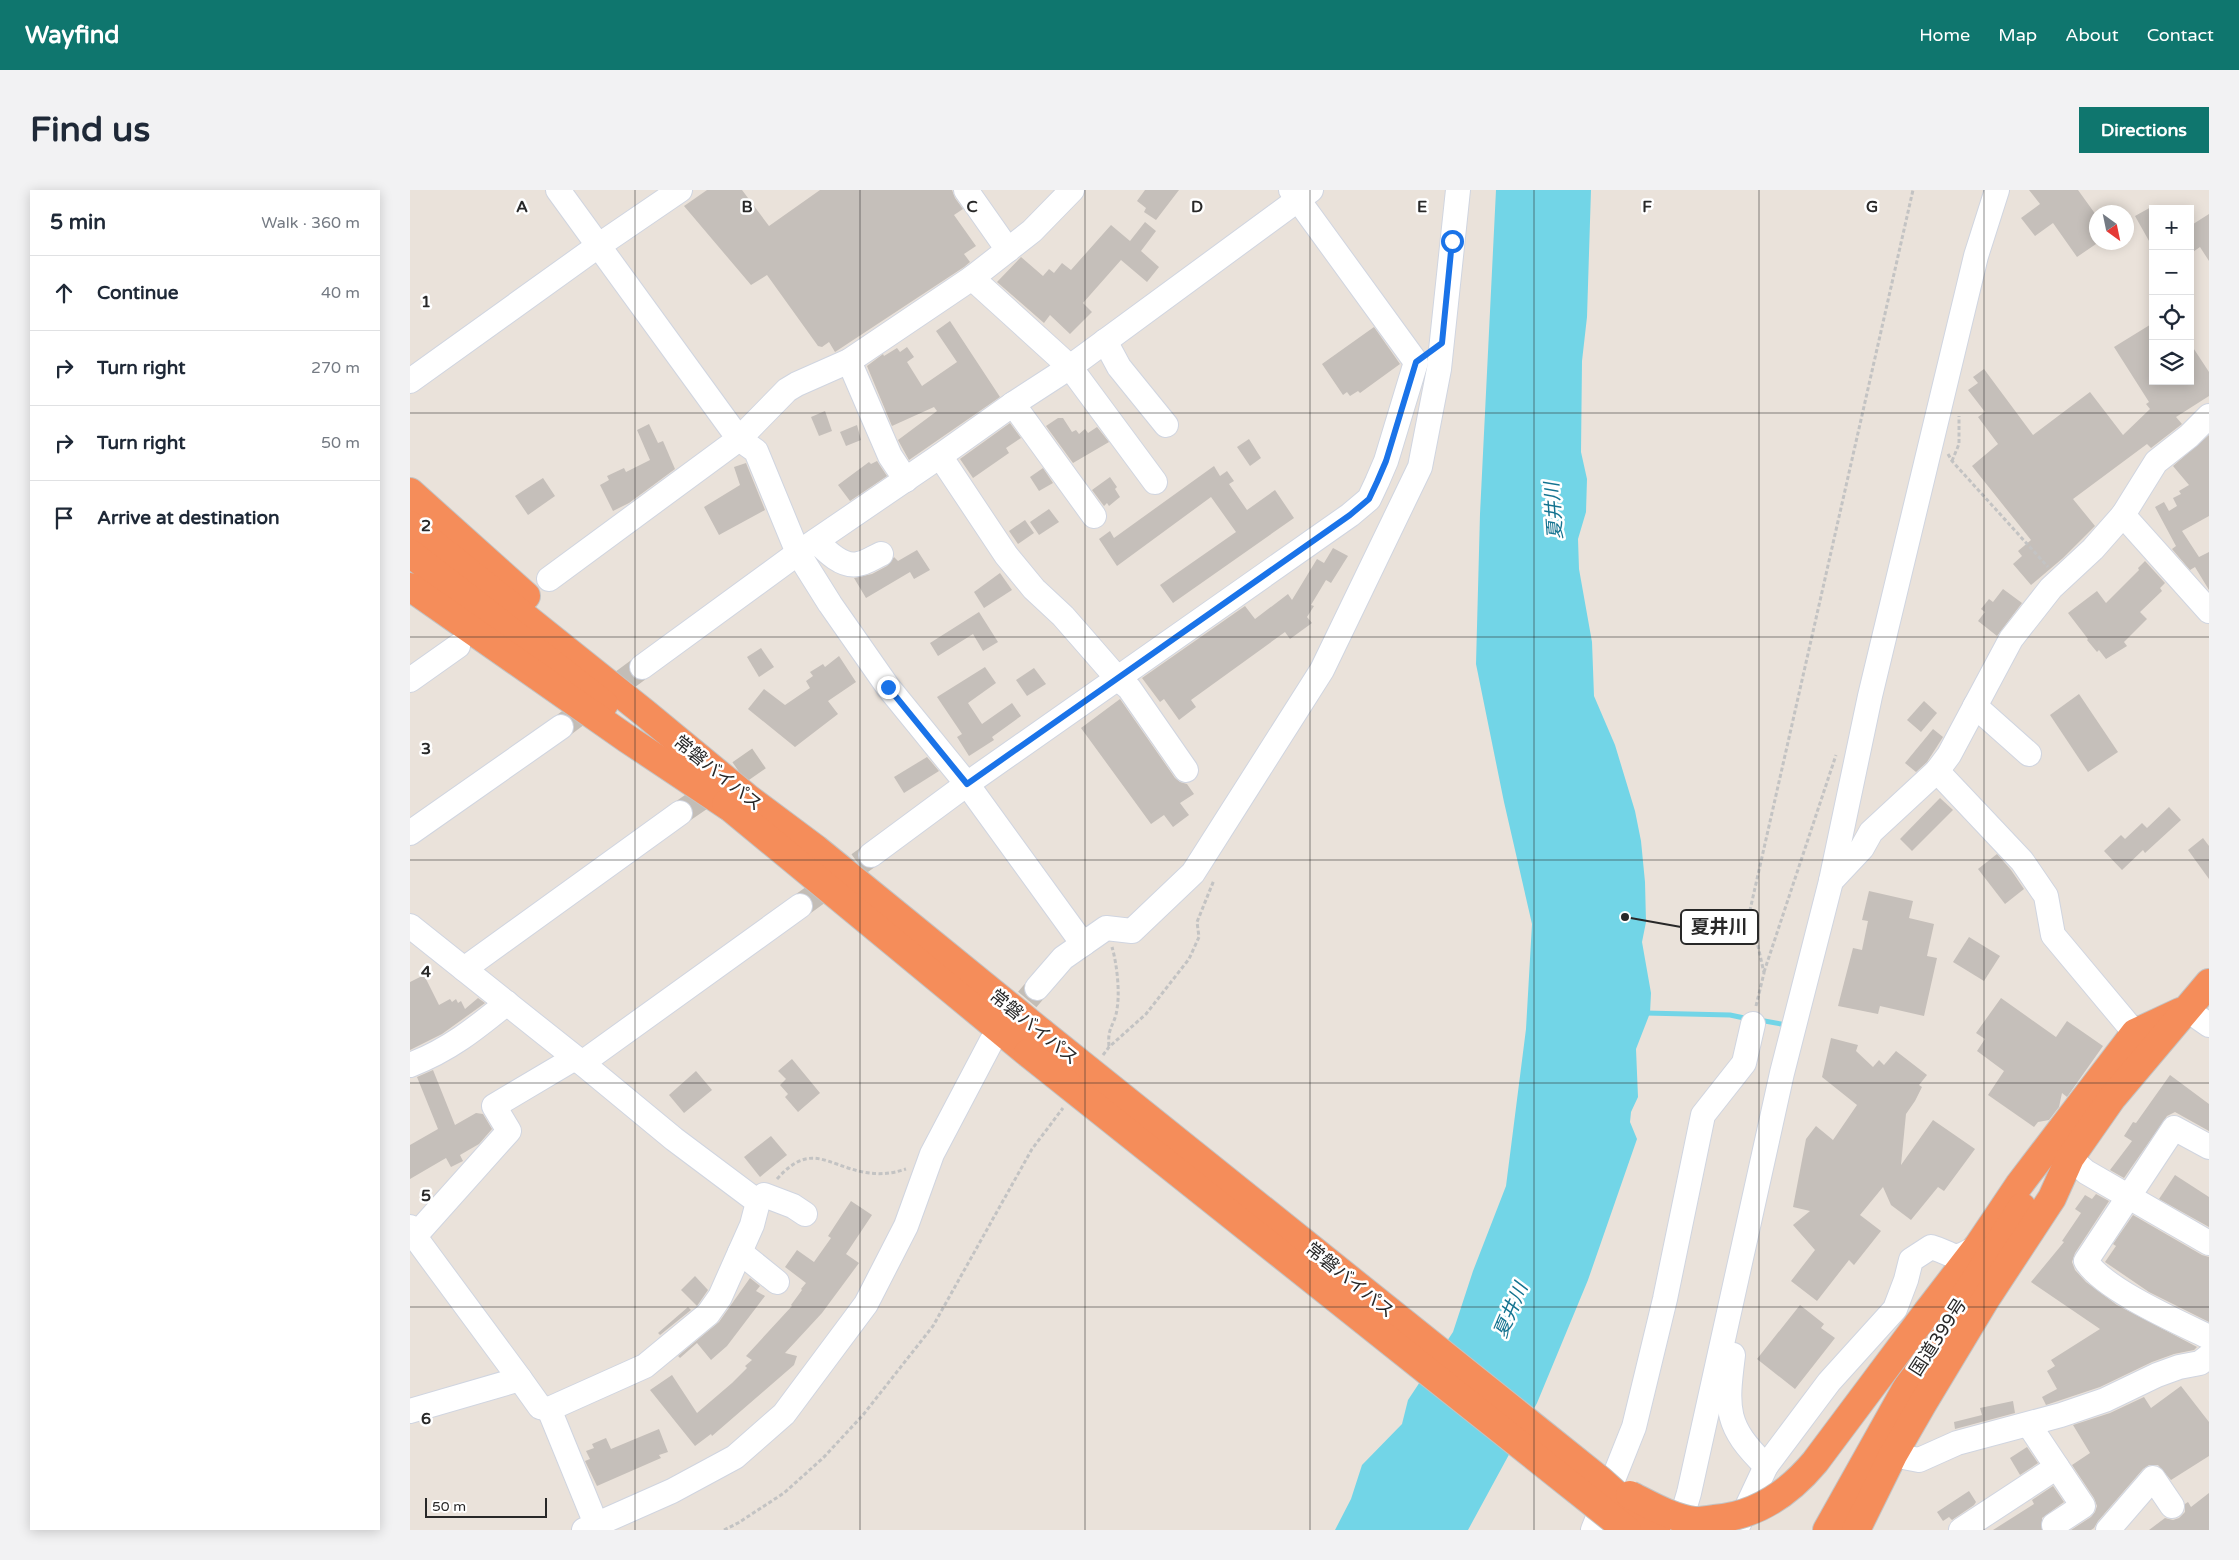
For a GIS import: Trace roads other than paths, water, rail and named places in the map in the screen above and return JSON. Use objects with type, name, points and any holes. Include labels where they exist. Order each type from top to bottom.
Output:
[{"type":"highway","points":[[410,492],[571,635],[805,828],[844,872]]},
{"type":"highway","name":"常磐バイパス","points":[[410,526],[646,714],[749,799],[844,872],[1034,1042]]},
{"type":"highway","name":"常磐バイパス","points":[[410,553],[728,806],[1034,1042],[1595,1491],[1656,1530]]},
{"type":"highway","points":[[410,587],[626,738],[728,806]]},
{"type":"highway","name":"国道399号","points":[[1856,1530],[1894,1456],[1985,1300],[2052,1198],[2070,1158],[2112,1098],[2209,983]]},
{"type":"highway","points":[[1595,1491],[1695,1521],[1729,1518],[1756,1510],[1774,1500],[1799,1481],[1928,1310],[1949,1268],[1978,1246],[2019,1185],[2135,1032],[2186,1009]]},
{"type":"highway","name":"国道399号","points":[[1827,1530],[1915,1373],[1983,1268],[2034,1190],[2070,1158]]},
{"type":"highway","points":[[1595,1491],[1619,1530]]},
{"type":"highway","name":"常磐バイパス","points":[[1595,1491],[1627,1530]]},
{"type":"street","points":[[558,190],[739,439],[756,451],[807,547],[830,604],[888,687],[967,784],[1084,944]]},
{"type":"street","points":[[410,381],[598,246],[680,190]]},
{"type":"street","points":[[966,190],[1008,250]]},
{"type":"street","points":[[549,579],[739,439],[787,390],[796,384],[849,362],[972,278],[1032,231],[1072,190]]},
{"type":"street","points":[[1037,988],[1063,958],[1106,928],[1132,931],[1192,873],[1322,670],[1420,467],[1439,369],[1458,190]]},
{"type":"street","points":[[1678,1530],[1689,1493],[1782,1073],[1830,881],[1870,696],[1976,256],[1997,190]]},
{"type":"street","points":[[642,667],[807,547],[906,480],[1012,404],[1070,367],[1300,193],[1414,368],[1407,493]]},
{"type":"street","points":[[972,278],[1070,367],[1155,482]]},
{"type":"street","points":[[1105,341],[1119,367],[1166,426]]},
{"type":"street","points":[[871,856],[967,784],[1350,515],[1369,499],[1386,461],[1414,368],[1442,343]]},
{"type":"street","points":[[849,362],[890,456],[906,480]]},
{"type":"street","points":[[1012,404],[1094,516]]},
{"type":"street","points":[[1830,881],[1862,848],[1871,832],[1937,772],[1949,755],[2011,639],[2051,588],[2093,548],[2123,515],[2156,462],[2189,436],[2209,416]]},
{"type":"street","points":[[940,456],[1006,555],[1034,589],[1062,616],[1118,679],[1129,688],[1186,770]]},
{"type":"street","points":[[2123,515],[2209,611]]},
{"type":"street","points":[[807,547],[826,551],[842,562],[854,565],[881,554]]},
{"type":"street","points":[[410,680],[458,646]]},
{"type":"street","points":[[1975,706],[2029,754]]},
{"type":"street","points":[[410,833],[561,727]]},
{"type":"street","points":[[1937,772],[2022,861],[2046,896],[2054,935],[2135,1032]]},
{"type":"street","points":[[464,969],[680,813]]},
{"type":"street","points":[[414,937],[464,969],[579,1060],[674,1139],[758,1202],[752,1225],[720,1297],[708,1314],[645,1366],[549,1409],[540,1407],[413,1232],[510,1130],[494,1106],[579,1060],[800,906]]},
{"type":"street","points":[[410,1065],[436,1055],[469,1035],[507,1003]]},
{"type":"street","points":[[2186,1009],[2209,1025]]},
{"type":"street","points":[[1593,1530],[1634,1427],[1665,1299],[1703,1115],[1744,1063],[1754,1017]]},
{"type":"street","points":[[549,1409],[590,1527],[672,1491],[735,1457],[784,1414],[866,1304],[906,1226],[932,1154],[991,1042]]},
{"type":"street","points":[[2209,1147],[2174,1128],[2086,1261],[2092,1271],[2152,1310],[2209,1338]]},
{"type":"street","points":[[2070,1158],[2086,1172],[2209,1243]]},
{"type":"street","points":[[764,1195],[793,1206],[805,1214]]},
{"type":"street","points":[[1736,1530],[1766,1466],[1829,1382],[1895,1309],[1911,1260],[1930,1247],[1943,1251],[1949,1268]]},
{"type":"street","points":[[740,1252],[777,1282]]},
{"type":"street","points":[[1731,1302],[1733,1355],[1729,1389],[1731,1419],[1745,1446],[1766,1466]]},
{"type":"street","points":[[1894,1456],[1919,1460],[1957,1443],[2029,1425],[2105,1400],[2157,1375],[2179,1367],[2200,1364],[2209,1356]]},
{"type":"street","points":[[410,1411],[520,1379]]},
{"type":"street","points":[[2029,1425],[2083,1506],[2054,1525]]},
{"type":"street","points":[[1961,1530],[2057,1467]]},
{"type":"street","points":[[2108,1530],[2153,1478],[2172,1506]]},
{"type":"water","points":[[1496,190],[1591,190],[1587,317],[1582,361],[1581,452],[1587,479],[1586,512],[1578,539],[1579,569],[1592,642],[1594,696],[1615,745],[1635,811],[1641,841],[1646,922],[1642,942],[1651,993],[1650,1013],[1636,1049],[1638,1097],[1631,1112],[1630,1122],[1637,1139],[1588,1280],[1537,1403],[1468,1530],[1335,1530],[1351,1499],[1362,1465],[1402,1424],[1408,1400],[1453,1332],[1473,1271],[1506,1186],[1526,1029],[1532,924],[1504,802],[1476,664],[1480,514]]},
{"type":"waterway","points":[[1645,1013],[1730,1015],[1749,1019]]},
{"type":"waterway","points":[[1759,1020],[1781,1024]]},
{"type":"tunnel","points":[[561,727],[642,667]]},
{"type":"tunnel","points":[[680,813],[764,755]]},
{"type":"tunnel","points":[[800,906],[871,855]]},
{"type":"tunnel","points":[[1004,1027],[1037,988]]},
{"type":"place","name":"夏井川","points":[[1625,917]]}]
